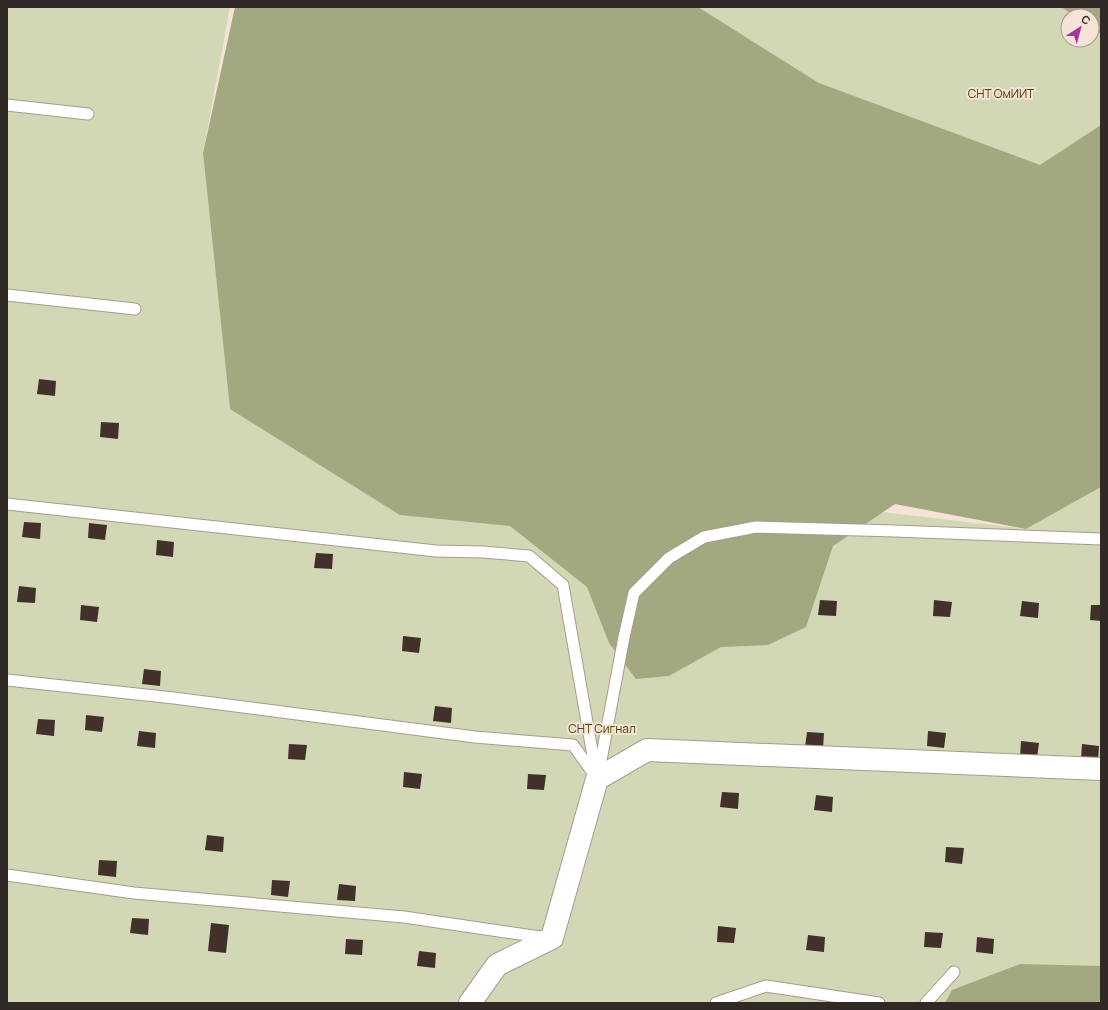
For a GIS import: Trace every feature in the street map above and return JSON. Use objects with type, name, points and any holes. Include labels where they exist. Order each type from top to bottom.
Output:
[{"type":"street","points":[[470,1003],[497,965],[552,938],[597,779],[647,750],[1101,769]]},
{"type":"lane","points":[[7,105],[88,114]]},
{"type":"lane","points":[[7,295],[135,309]]},
{"type":"lane","points":[[7,504],[436,551],[483,552],[530,556],[563,585],[597,779]]},
{"type":"lane","points":[[597,779],[624,637],[634,593],[669,558],[704,537],[756,527],[1101,539]]},
{"type":"lane","points":[[7,680],[174,698],[475,737],[573,745],[597,779]]},
{"type":"lane","points":[[7,875],[134,893],[404,917],[552,938]]},
{"type":"lane","points":[[926,1003],[954,972]]},
{"type":"lane","points":[[716,1003],[766,986],[879,1003]]},
{"type":"green space","name":"СНТ Сигнал","points":[[7,7],[230,7],[203,153],[230,409],[831,506],[1026,529],[1101,487],[1101,1003],[7,1003]]},
{"type":"green space","points":[[235,7],[698,7],[819,83],[1040,165],[1101,125],[1101,487],[1026,529],[895,504],[833,546],[806,627],[768,645],[721,647],[669,676],[636,679],[609,643],[587,587],[510,526],[400,515],[230,409],[203,153]]},
{"type":"green space","name":"СНТ ОмИИТ","points":[[698,7],[1061,7],[1063,8],[1060,8],[1060,48],[1100,48],[1100,33],[1101,34],[1101,175],[1040,222]]},
{"type":"green space","points":[[1061,7],[1101,7],[1101,34],[1100,8]]},
{"type":"green space","points":[[1020,964],[1101,966],[1101,1003],[945,1003],[952,990]]},
{"type":"building","points":[[39,379],[56,381],[55,396],[37,394]]},
{"type":"building","points":[[101,422],[119,423],[118,439],[100,437]]},
{"type":"building","points":[[24,522],[41,523],[40,539],[22,537]]},
{"type":"building","points":[[89,523],[107,525],[105,540],[88,538]]},
{"type":"building","points":[[157,540],[174,542],[173,557],[156,555]]},
{"type":"building","points":[[316,553],[333,554],[332,569],[314,568]]},
{"type":"building","points":[[19,586],[36,588],[35,603],[17,602]]},
{"type":"building","points":[[820,600],[837,601],[836,616],[818,615]]},
{"type":"building","points":[[934,600],[952,602],[950,617],[933,616]]},
{"type":"building","points":[[1022,601],[1039,603],[1038,618],[1020,616]]},
{"type":"building","points":[[81,605],[99,607],[97,622],[80,620]]},
{"type":"building","points":[[1091,605],[1101,605],[1101,621],[1090,620]]},
{"type":"building","points":[[403,636],[421,638],[419,653],[402,651]]},
{"type":"building","points":[[144,669],[161,671],[160,686],[142,684]]},
{"type":"building","points":[[435,706],[452,708],[451,723],[433,721]]},
{"type":"building","points":[[86,715],[104,717],[102,732],[85,730]]},
{"type":"building","points":[[38,719],[55,720],[54,736],[36,734]]},
{"type":"building","points":[[139,731],[156,733],[155,748],[137,746]]},
{"type":"building","points":[[928,731],[946,733],[944,748],[927,746]]},
{"type":"building","points":[[807,732],[824,733],[823,749],[805,747]]},
{"type":"building","points":[[1021,741],[1039,743],[1037,758],[1020,757]]},
{"type":"building","points":[[289,744],[307,745],[305,760],[288,759]]},
{"type":"building","points":[[1082,744],[1099,746],[1098,761],[1081,759]]},
{"type":"building","points":[[404,772],[422,774],[420,789],[403,787]]},
{"type":"building","points":[[528,774],[546,775],[544,790],[527,789]]},
{"type":"building","points":[[722,792],[739,793],[738,809],[720,807]]},
{"type":"building","points":[[816,795],[833,797],[832,812],[814,810]]},
{"type":"building","points":[[207,835],[224,837],[223,852],[205,850]]},
{"type":"building","points":[[946,847],[964,848],[962,864],[945,862]]},
{"type":"building","points":[[99,860],[117,861],[116,877],[98,875]]},
{"type":"building","points":[[272,880],[290,881],[288,897],[271,895]]},
{"type":"building","points":[[339,884],[356,886],[355,901],[337,900]]},
{"type":"building","points":[[132,918],[149,919],[148,935],[130,933]]},
{"type":"building","points":[[211,923],[229,925],[226,953],[208,951]]},
{"type":"building","points":[[718,926],[736,928],[734,943],[717,942]]},
{"type":"building","points":[[925,932],[943,933],[941,948],[924,947]]},
{"type":"building","points":[[808,935],[825,937],[824,952],[806,950]]},
{"type":"building","points":[[977,937],[994,939],[993,954],[976,952]]},
{"type":"building","points":[[346,939],[363,940],[362,955],[345,954]]},
{"type":"building","points":[[419,951],[436,953],[435,968],[417,966]]}]
